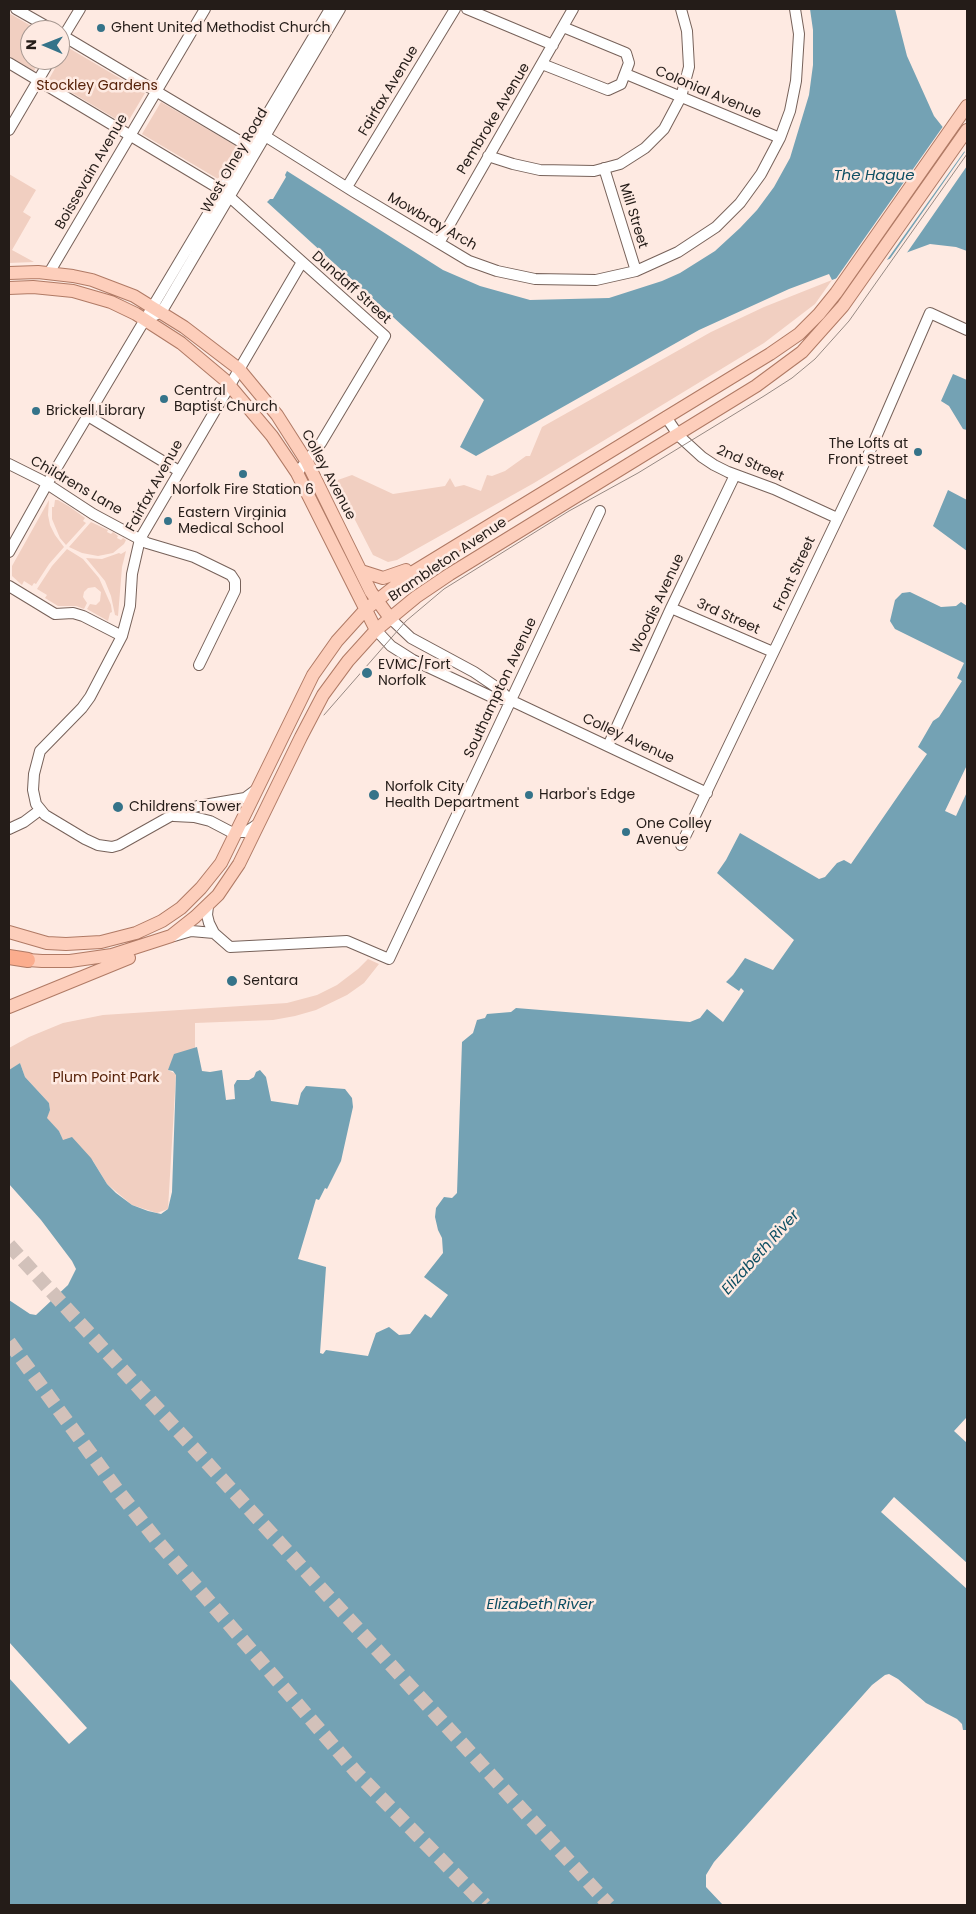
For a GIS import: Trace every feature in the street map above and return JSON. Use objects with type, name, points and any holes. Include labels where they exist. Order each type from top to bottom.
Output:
[{"type":"highway","points":[[9,957],[28,960]]},
{"type":"main road","name":"Brambleton Avenue","points":[[9,932],[47,942],[84,944],[118,938],[153,925],[181,908],[201,888],[221,863],[313,675],[337,641],[365,610],[413,572],[781,347],[806,328],[824,308],[967,106]]},
{"type":"main road","name":"Brambleton Avenue","points":[[28,960],[70,961],[112,955],[171,936],[208,906],[229,881],[239,864],[300,737],[323,695],[345,665],[376,630],[450,574],[756,386],[810,344],[835,316],[967,130]]},
{"type":"main road","name":"Colley Avenue","points":[[9,273],[49,273],[83,278],[113,287],[134,296],[184,327],[239,369],[277,416],[307,462],[360,571],[376,600],[390,618]]},
{"type":"main road","name":"Colley Avenue","points":[[9,288],[33,287],[73,291],[111,302],[127,309],[181,343],[230,385],[272,436],[297,473],[376,630]]},
{"type":"main road","points":[[360,571],[386,578],[447,551]]},
{"type":"main road","points":[[9,1007],[147,950],[171,936]]},
{"type":"street","points":[[16,9],[35,20]]},
{"type":"street","points":[[70,24],[80,9]]},
{"type":"street","name":"Boissevain Avenue","points":[[49,273],[205,9]]},
{"type":"street","name":"West Olney Road","points":[[9,552],[88,416],[146,321],[157,310],[226,194],[330,9]]},
{"type":"street","name":"West Olney Road","points":[[261,134],[340,9]]},
{"type":"street","name":"Fairfax Avenue","points":[[347,187],[455,9]]},
{"type":"street","points":[[468,9],[553,45]]},
{"type":"street","name":"Pembroke Avenue","points":[[439,243],[573,9]]},
{"type":"street","points":[[488,156],[540,170],[594,171],[620,164],[645,148],[664,128],[681,97],[689,67],[687,31],[681,9]]},
{"type":"street","name":"Mowbray Arch","points":[[261,134],[469,261],[497,271],[535,279],[596,280],[636,271],[678,252],[716,227],[740,203],[761,174],[780,138],[790,111],[796,81],[799,34],[795,9]]},
{"type":"street","points":[[542,64],[608,90],[621,84],[629,63],[626,53],[563,27]]},
{"type":"street","points":[[70,43],[253,148]]},
{"type":"street","points":[[9,63],[226,194]]},
{"type":"street","points":[[9,130],[44,70]]},
{"type":"street","name":"Colonial Avenue","points":[[626,74],[780,138]]},
{"type":"street","name":"Mill Street","points":[[604,168],[636,271]]},
{"type":"street","name":"Dundaff Street","points":[[226,194],[385,336],[321,443],[297,473]]},
{"type":"street","name":"Fairfax Avenue","points":[[40,810],[36,804],[33,790],[35,767],[40,751],[82,708],[90,697],[122,636],[130,606],[133,568],[140,539],[302,262]]},
{"type":"street","name":"Front Street","points":[[681,845],[898,389],[930,313],[967,330]]},
{"type":"street","points":[[88,416],[179,471]]},
{"type":"street","name":"2nd Street","points":[[666,417],[677,434],[702,457],[720,468],[780,492],[837,518]]},
{"type":"street","name":"Childrens Lane","points":[[9,464],[47,484],[93,514],[140,539],[194,557],[229,573],[235,581],[235,591],[199,665]]},
{"type":"street","name":"Woodis Avenue","points":[[608,746],[671,608],[735,475]]},
{"type":"street","name":"Southampton Avenue","points":[[214,933],[230,947],[346,942],[386,958],[600,511]]},
{"type":"street","points":[[9,586],[55,614],[82,616],[122,636]]},
{"type":"street","name":"3rd Street","points":[[671,608],[773,652]]},
{"type":"street","name":"Colley Avenue","points":[[390,618],[411,638],[474,672],[499,688],[510,700]]},
{"type":"street","name":"Colley Avenue","points":[[376,630],[391,646],[413,660],[494,698],[510,700],[707,793]]},
{"type":"street","points":[[9,829],[24,822],[40,810],[85,839],[104,847],[118,845],[170,816],[198,806],[245,798],[257,789]]},
{"type":"street","points":[[170,816],[194,817],[210,821],[231,832],[246,832],[260,822]]},
{"type":"street","points":[[171,936],[191,931],[214,933],[207,915],[208,906]]},
{"type":"street","name":"Brambleton Avenue","points":[[9,952],[28,960]]},
{"type":"green space","points":[[9,13],[21,20],[20,63],[9,56]]},
{"type":"green space","name":"Stockley Gardens","points":[[70,49],[145,93],[126,125],[49,79],[54,70],[70,70]]},
{"type":"green space","name":"Stockley Gardens","points":[[161,102],[236,146],[218,179],[142,134]]},
{"type":"green space","points":[[9,174],[36,190],[23,212],[31,217],[12,250],[34,262],[9,263]]},
{"type":"green space","points":[[832,280],[815,304],[764,343],[534,483],[397,560],[388,562],[373,555],[335,481],[352,475],[393,494],[445,486],[450,478],[455,487],[464,485],[481,491],[487,475],[492,476],[505,471],[526,456],[530,456],[542,427],[711,332],[764,307]]},
{"type":"green space","points":[[49,500],[48,515],[50,525],[64,547],[49,564],[36,584],[34,583],[32,586],[24,581],[22,585],[12,576],[12,566]]},
{"type":"green space","points":[[55,500],[70,507],[85,518],[83,521],[86,523],[66,545],[60,538],[52,519],[52,507],[54,507]]},
{"type":"green space","points":[[91,522],[108,530],[107,532],[111,534],[113,532],[118,536],[117,538],[126,540],[124,544],[113,553],[98,556],[82,553],[69,547]]},
{"type":"green space","points":[[67,549],[83,559],[99,578],[111,605],[112,612],[108,621],[87,609],[90,604],[96,605],[100,601],[101,592],[95,587],[88,588],[84,592],[83,597],[87,603],[84,609],[76,606],[58,606],[45,598],[47,595],[37,589],[52,566]]},
{"type":"green space","points":[[126,551],[122,567],[118,616],[115,615],[111,596],[105,581],[86,558],[102,559]]},
{"type":"green space","name":"Plum Point Park","points":[[368,959],[379,964],[364,983],[347,995],[316,1010],[273,1020],[195,1023],[195,1049],[168,1070],[176,1074],[168,1209],[157,1213],[132,1205],[107,1184],[93,1161],[63,1141],[59,1131],[46,1118],[50,1110],[49,1103],[25,1077],[20,1063],[9,1071],[9,1048],[29,1037],[63,1023],[103,1015],[287,1003],[317,995],[337,985]]},
{"type":"water","name":"The Hague","points":[[810,9],[895,9],[907,56],[934,116],[960,149],[967,153],[967,251],[956,247],[930,244],[832,280],[829,274],[789,289],[699,330],[476,456],[460,447],[484,400],[267,202],[273,199],[286,177],[287,171],[443,270],[480,286],[530,300],[609,298],[662,281],[680,273],[715,251],[740,228],[757,210],[774,187],[790,158],[809,95],[813,65],[813,30]]},
{"type":"water","points":[[953,374],[967,380],[967,430],[963,429],[949,406],[941,401]]},
{"type":"water","points":[[948,490],[967,500],[967,551],[933,526]]},
{"type":"water","name":"Elizabeth River","points":[[910,592],[941,607],[956,606],[961,602],[967,606],[967,1730],[963,1730],[962,1724],[957,1719],[926,1703],[898,1679],[889,1674],[885,1675],[872,1685],[714,1862],[706,1875],[706,1887],[723,1905],[9,1905],[9,1678],[69,1744],[87,1728],[9,1642],[9,1300],[30,1314],[36,1315],[68,1285],[76,1269],[41,1220],[9,1184],[9,1070],[20,1063],[25,1077],[49,1103],[50,1110],[47,1118],[59,1131],[63,1140],[72,1137],[91,1158],[107,1184],[116,1193],[132,1205],[161,1214],[168,1209],[172,1192],[176,1075],[173,1071],[168,1070],[174,1054],[197,1047],[202,1071],[222,1070],[226,1100],[235,1099],[234,1085],[237,1080],[249,1080],[260,1070],[266,1077],[271,1101],[298,1105],[301,1093],[306,1086],[345,1089],[352,1098],[353,1107],[341,1161],[327,1189],[325,1188],[319,1200],[316,1199],[298,1259],[326,1267],[320,1353],[323,1354],[326,1350],[368,1356],[376,1333],[389,1327],[399,1335],[410,1334],[425,1314],[431,1318],[448,1295],[424,1277],[443,1253],[442,1238],[435,1217],[436,1208],[444,1197],[452,1198],[457,1193],[462,1042],[473,1033],[477,1020],[485,1018],[487,1014],[511,1012],[516,1008],[690,1022],[700,1018],[707,1009],[723,1022],[744,991],[741,988],[739,991],[726,982],[745,958],[773,970],[794,940],[717,873],[740,833],[819,879],[825,877],[837,863],[844,860],[851,864],[927,754],[918,747],[933,721],[939,717],[962,681],[957,678],[964,663],[895,629],[890,621],[895,600],[902,593]]},
{"type":"pier","points":[[944,125],[962,147],[966,149],[884,264],[833,283]]},
{"type":"pier","points":[[967,149],[967,166],[904,257],[887,263]]},
{"type":"pier","points":[[967,765],[967,792],[956,816],[945,811]]},
{"type":"pier","points":[[967,1419],[967,1443],[954,1431]]},
{"type":"pier","points":[[894,1497],[967,1563],[967,1589],[881,1512]]},
{"type":"tunnel","points":[[9,1245],[609,1905]]},
{"type":"tunnel","points":[[9,1342],[118,1491],[159,1543],[356,1772],[485,1905]]},
{"type":"tram line","points":[[324,715],[406,621],[444,589],[569,511],[638,473],[764,396],[792,378],[815,359],[849,321],[967,154]]},
{"type":"place","name":"Ghent United Methodist Church","points":[[101,28]]},
{"type":"place","name":"Central Baptist Church","points":[[164,399]]},
{"type":"place","name":"Brickell Library","points":[[36,411]]},
{"type":"place","name":"The Lofts at Front Street","points":[[918,452]]},
{"type":"place","name":"Norfolk Fire Station 6","points":[[243,474]]},
{"type":"place","name":"Eastern Virginia Medical School","points":[[168,521]]},
{"type":"place","name":"EVMC/Fort Norfolk","points":[[367,673]]},
{"type":"place","name":"Norfolk City Health Department","points":[[374,795]]},
{"type":"place","name":"Harbor's Edge","points":[[529,795]]},
{"type":"place","name":"Childrens Tower","points":[[118,807]]},
{"type":"place","name":"One Colley Avenue","points":[[626,832]]},
{"type":"place","name":"Sentara","points":[[232,981]]}]
